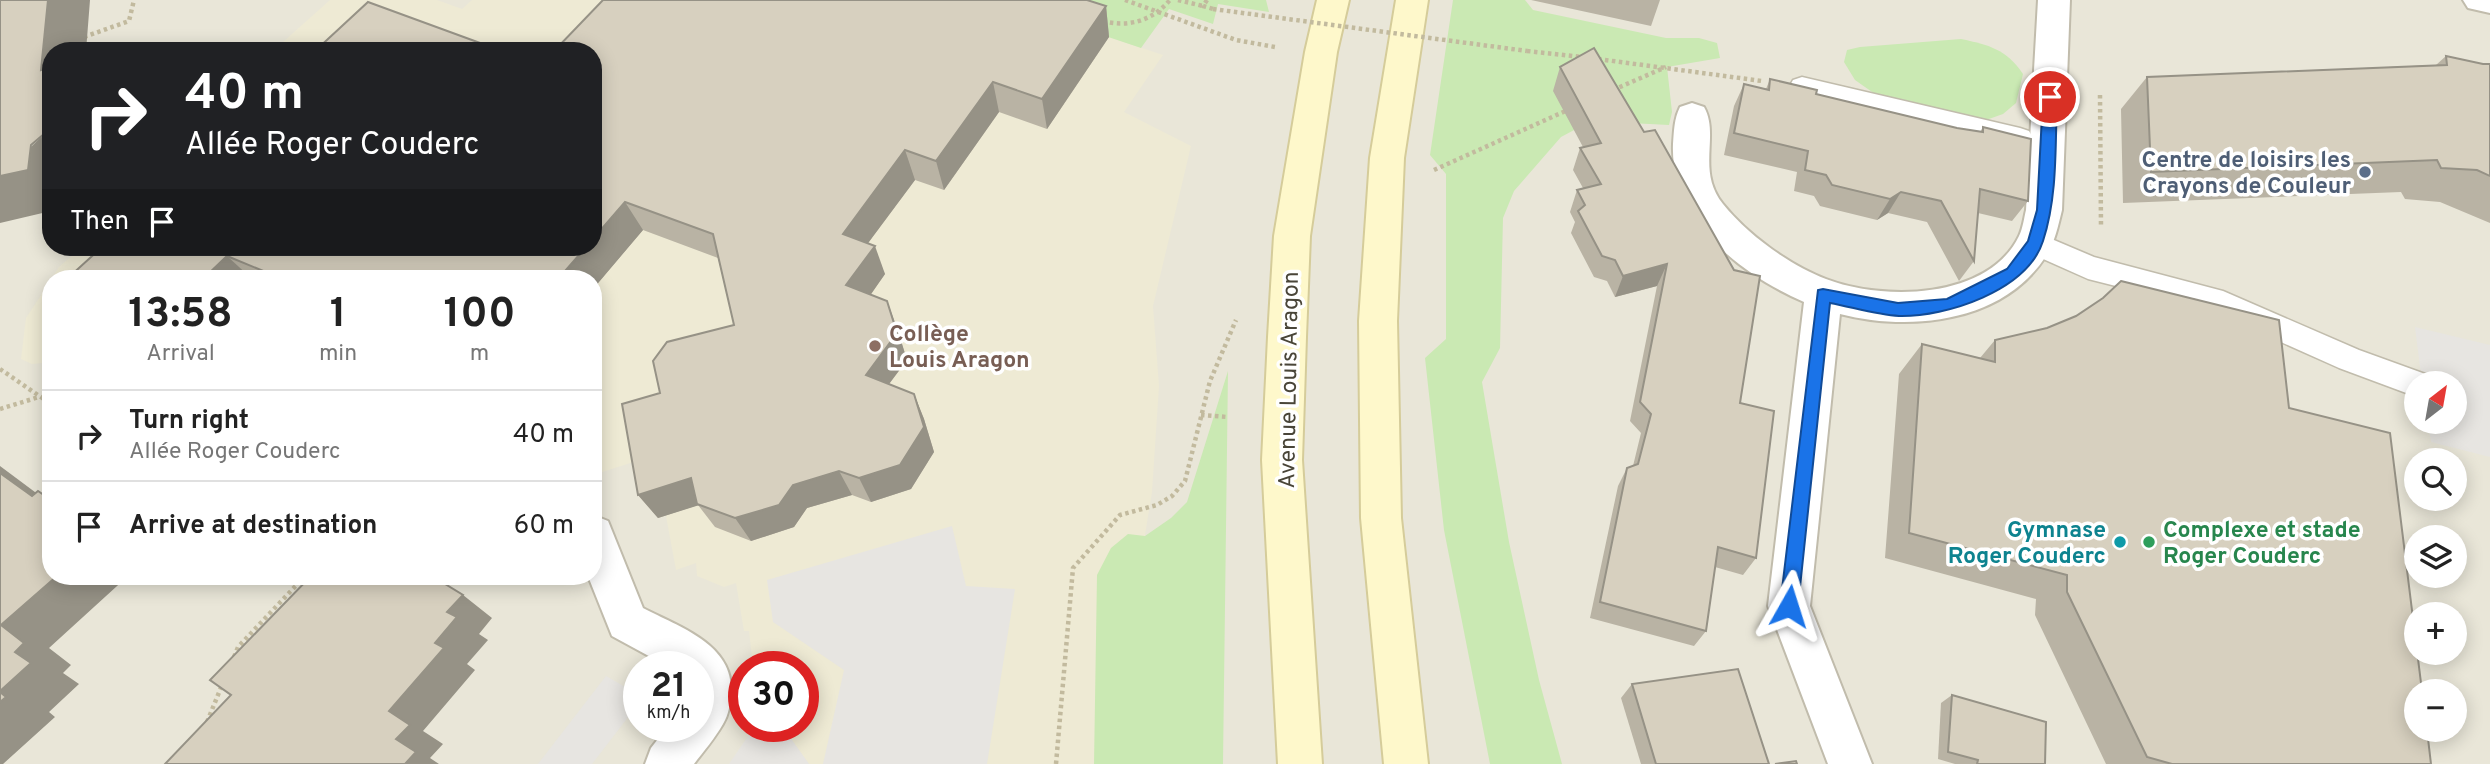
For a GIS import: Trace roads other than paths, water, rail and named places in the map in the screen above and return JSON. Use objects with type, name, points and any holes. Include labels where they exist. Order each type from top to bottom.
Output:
[{"type":"main road","name":"Avenue Louis Aragon","points":[[1300,764],[1282,460],[1287,337],[1292,236],[1321,52],[1333,0]]},
{"type":"main road","points":[[1406,764],[1381,518],[1378,321],[1387,158],[1412,0]]},
{"type":"street","points":[[1692,116],[1689,165],[1696,190],[1707,212],[1771,267],[1823,295],[1898,309],[1949,305],[2012,274],[2035,243],[2044,210],[2054,0]]},
{"type":"street","points":[[2479,0],[2490,2]]},
{"type":"street","points":[[1823,295],[1789,606],[1850,764]]},
{"type":"street","points":[[602,557],[627,622],[682,651]]},
{"type":"street","points":[[667,764],[684,742]]},
{"type":"lane","points":[[1802,87],[2048,145]]},
{"type":"lane","points":[[2035,243],[2088,267],[2213,299],[2349,359],[2404,379]]},
{"type":"place","name":"Centre de loisirs les Crayons de Couleur","points":[[2365,172]]},
{"type":"place","name":"Collège Louis Aragon","points":[[875,346]]},
{"type":"place","name":"Gymnase Roger Couderc","points":[[2120,542]]},
{"type":"place","name":"Complexe et stade Roger Couderc","points":[[2149,542]]}]
